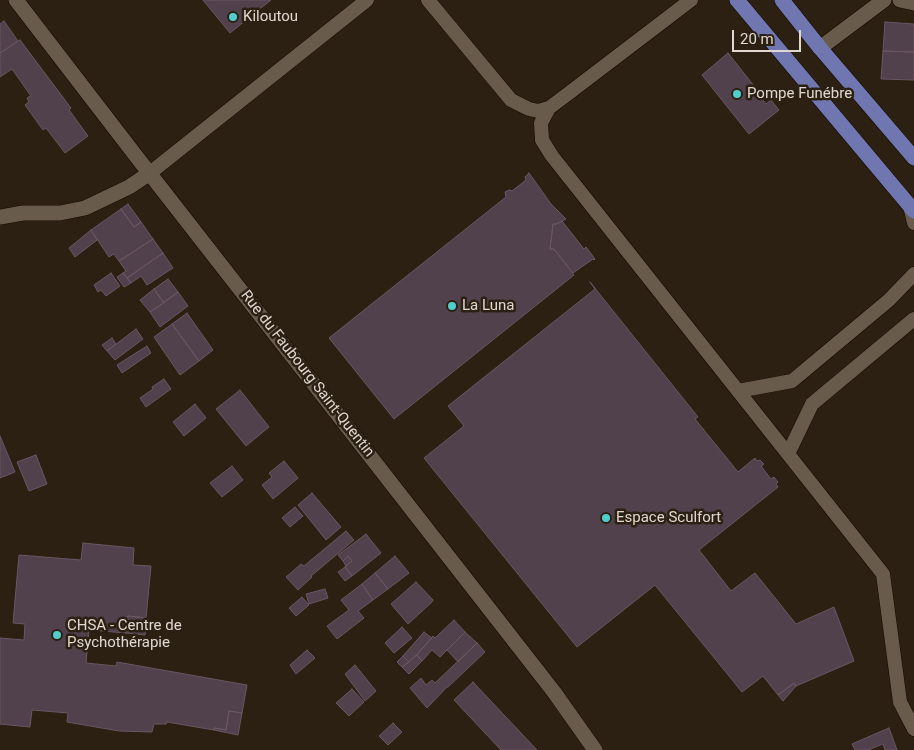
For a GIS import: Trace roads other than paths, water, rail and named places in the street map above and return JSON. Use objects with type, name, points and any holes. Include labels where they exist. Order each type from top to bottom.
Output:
[{"type":"main road","points":[[737,0],[912,208]]},
{"type":"main road","points":[[782,0],[820,48],[914,158]]},
{"type":"street","name":"Rue du Faubourg Saint-Quentin","points":[[16,0],[548,684],[595,750]]},
{"type":"street","points":[[820,48],[884,0]]},
{"type":"street","points":[[900,0],[914,2]]},
{"type":"street","points":[[0,216],[23,213],[60,213],[84,208],[129,187],[150,173]]},
{"type":"lane","points":[[150,173],[367,0]]},
{"type":"lane","points":[[428,0],[511,100],[529,109],[538,111],[549,108],[691,0]]},
{"type":"lane","points":[[549,108],[541,123],[542,140],[552,156],[883,574],[900,702],[914,729]]},
{"type":"lane","points":[[912,208],[914,223]]},
{"type":"lane","points":[[738,391],[792,381],[889,300],[914,274]]},
{"type":"lane","points":[[788,454],[812,404],[914,319]]},
{"type":"place","name":"Kiloutou","points":[[233,17]]},
{"type":"place","name":"Pompe Funébre","points":[[737,94]]},
{"type":"place","name":"La Luna","points":[[452,306]]},
{"type":"place","name":"Espace Sculfort","points":[[606,518]]},
{"type":"place","name":"CHSA - Centre de Psychothérapie","points":[[57,635]]}]
